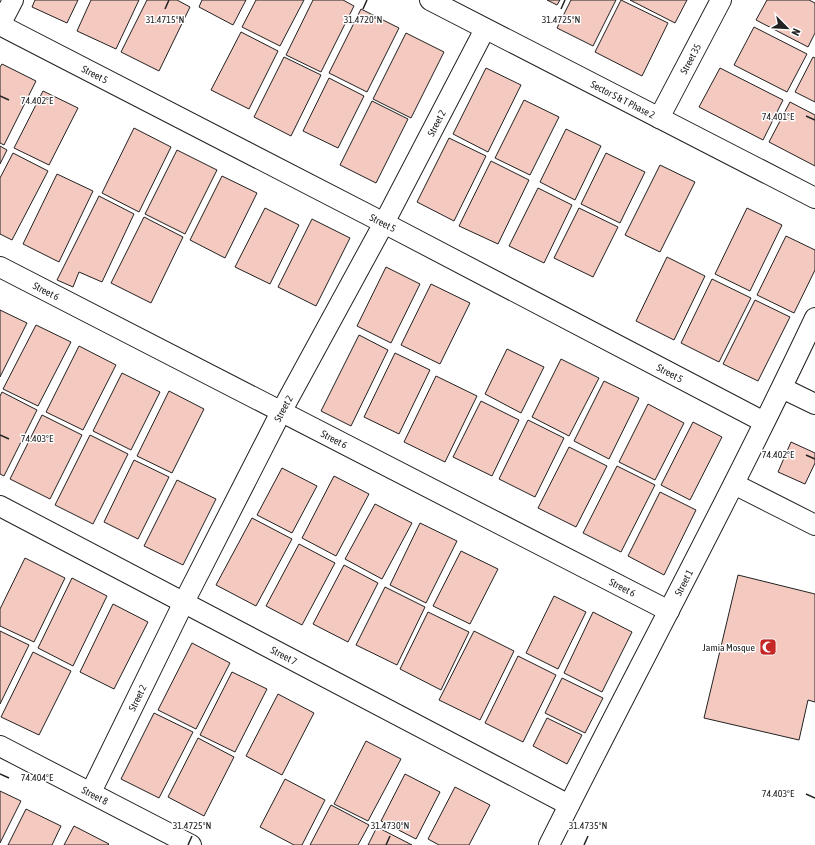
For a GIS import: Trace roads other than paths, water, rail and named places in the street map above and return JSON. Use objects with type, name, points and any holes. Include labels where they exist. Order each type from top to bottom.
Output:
[{"type":"street","points":[[0,25],[12,0]]},
{"type":"street","name":"Sector S & T Phase 2","points":[[430,0],[815,198]]},
{"type":"street","name":"Street 35","points":[[659,118],[721,0]]},
{"type":"street","name":"Street 5","points":[[0,25],[384,223],[764,422]]},
{"type":"street","name":"Street 2","points":[[91,792],[184,602],[281,412],[384,223],[485,29]]},
{"type":"street","name":"Street 6","points":[[0,267],[668,611]]},
{"type":"street","name":"Street 1","points":[[549,845],[734,484],[815,318]]},
{"type":"street","points":[[782,388],[815,404]]},
{"type":"street","points":[[734,484],[815,525]]},
{"type":"street","name":"Street 7","points":[[0,506],[569,805]]},
{"type":"street","name":"Street 8","points":[[0,746],[91,792],[190,845]]},
{"type":"place","name":"Jamia Mosque","points":[[768,647]]}]
